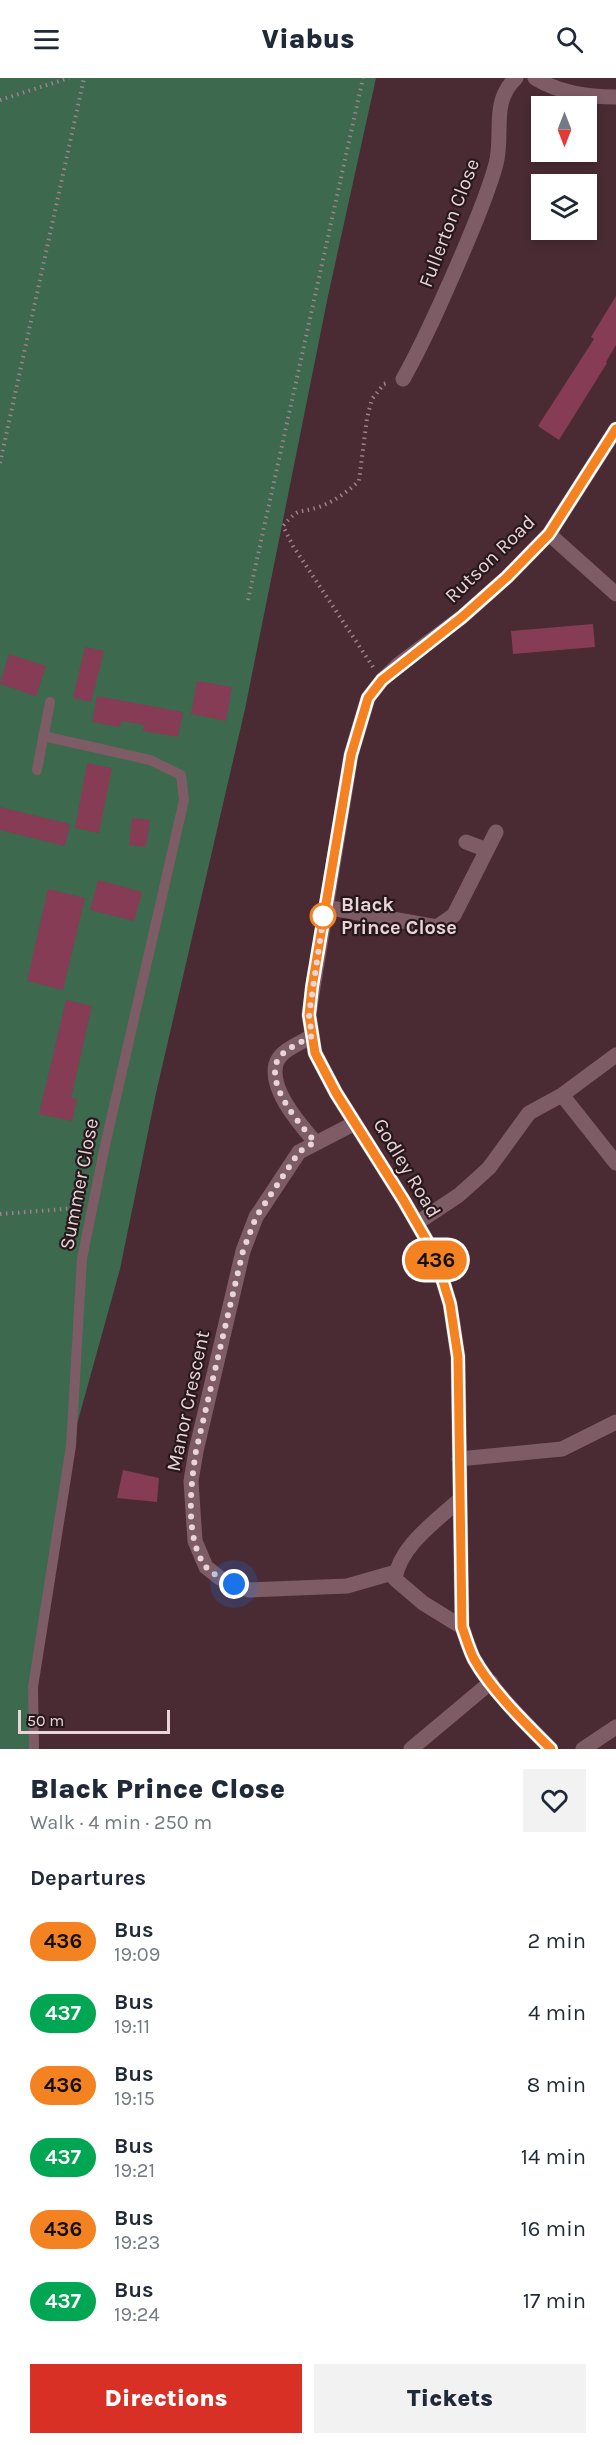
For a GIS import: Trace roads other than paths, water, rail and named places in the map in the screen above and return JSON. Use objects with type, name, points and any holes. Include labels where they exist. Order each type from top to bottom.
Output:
[{"type":"street","name":"Fullerton Close","points":[[403,379],[425,340],[485,199],[497,162],[499,112],[506,87],[516,78]]},
{"type":"street","points":[[535,78],[561,91],[582,96],[616,97]]},
{"type":"street","name":"Rutson Road","points":[[421,649],[507,577],[549,534],[616,429]]},
{"type":"street","points":[[549,534],[616,594]]},
{"type":"street","name":"Godley Road","points":[[421,649],[382,680],[368,698],[354,743],[325,907],[309,1015],[315,1053],[336,1093],[435,1255],[450,1304],[458,1357],[462,1627],[473,1658],[527,1725],[551,1749]]},
{"type":"street","points":[[325,907],[437,927],[454,915],[496,832]]},
{"type":"street","points":[[466,842],[487,850]]},
{"type":"street","points":[[312,1036],[286,1051],[276,1064],[276,1084],[295,1118],[315,1142]]},
{"type":"street","points":[[417,1223],[459,1195],[489,1168],[529,1113],[562,1095],[616,1055]]},
{"type":"street","points":[[562,1095],[616,1163]]},
{"type":"street","name":"Manor Crescent","points":[[355,1123],[299,1152],[256,1217],[243,1251],[191,1481],[195,1542],[206,1567],[220,1578],[249,1590],[346,1586],[396,1572]]},
{"type":"street","points":[[459,1459],[562,1449],[616,1422]]},
{"type":"street","points":[[460,1499],[414,1542],[397,1566],[396,1579],[423,1604],[462,1627]]},
{"type":"street","points":[[411,1749],[491,1682]]},
{"type":"street","points":[[583,1749],[616,1727]]},
{"type":"lane","points":[[37,770],[50,702]]},
{"type":"lane","name":"Summer Close","points":[[34,1749],[33,1687],[71,1446],[82,1259],[106,1138],[184,800],[181,775],[150,760],[43,736]]},
{"type":"place","name":"Black Prince Close","points":[[323,916]]}]
